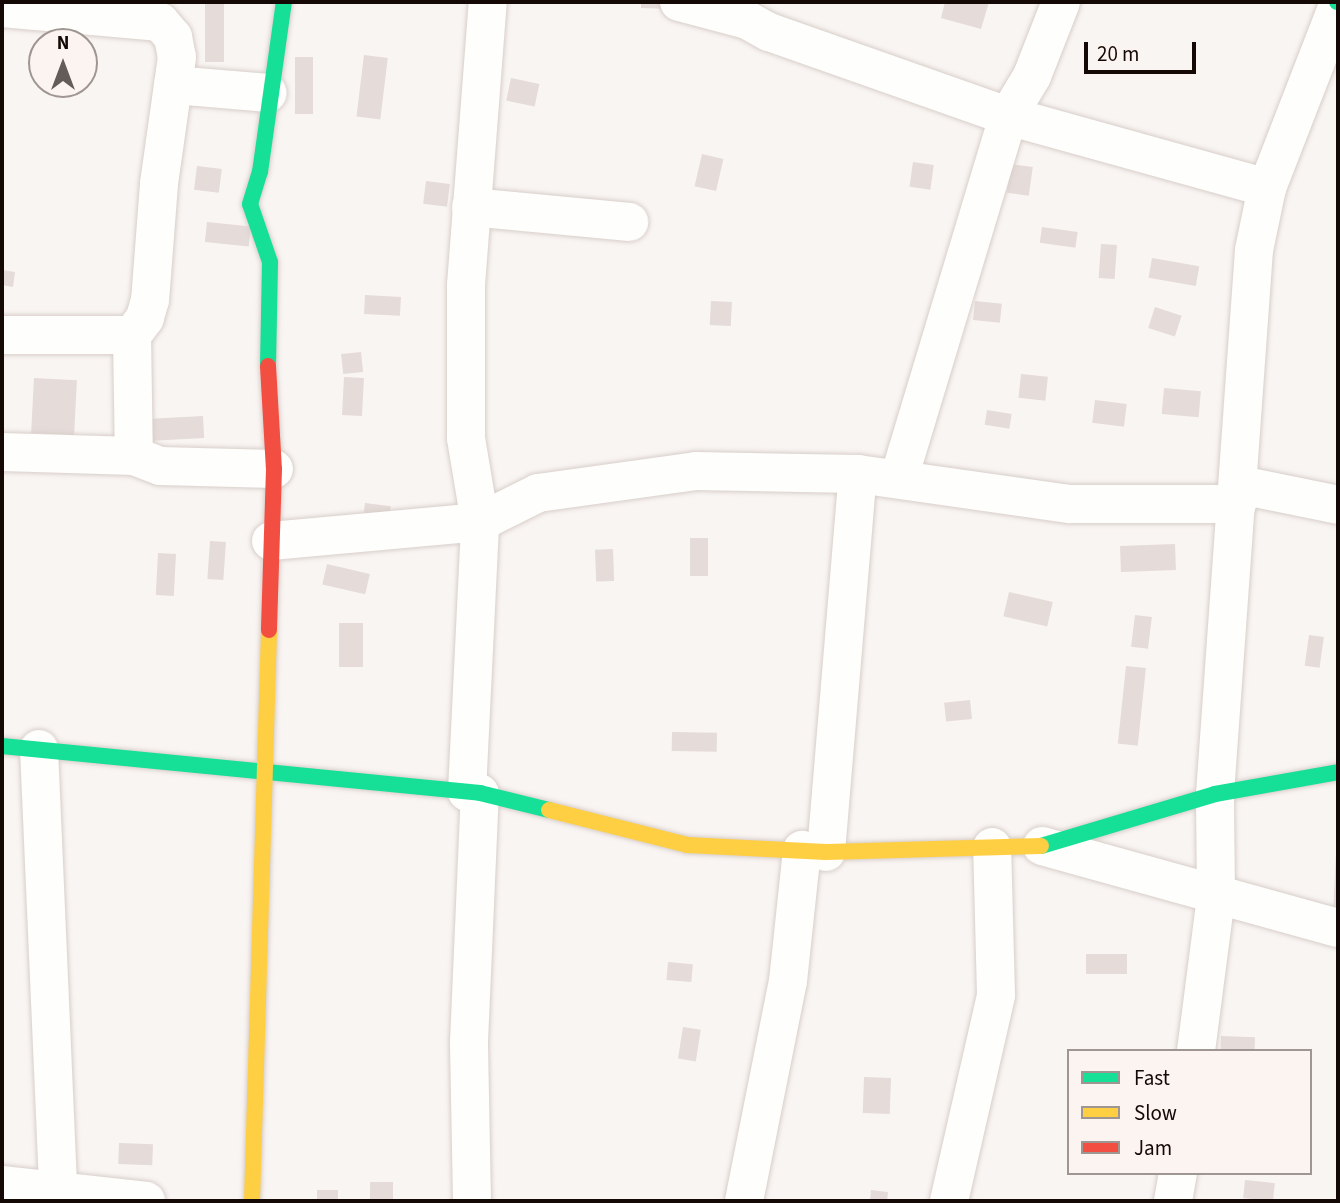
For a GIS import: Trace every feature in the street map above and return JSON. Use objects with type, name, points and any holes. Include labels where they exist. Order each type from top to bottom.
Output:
[{"type":"street","points":[[252,1201],[274,469],[268,367],[270,261],[250,212],[260,172],[268,93],[284,2]]},
{"type":"street","points":[[472,1201],[469,1042],[480,522],[466,438],[471,207],[488,2]]},
{"type":"street","points":[[679,2],[747,20],[769,32],[1008,116],[1268,188]]},
{"type":"street","points":[[899,478],[1008,116],[1032,76],[1061,2]]},
{"type":"street","points":[[1196,1049],[1216,897],[1215,794],[1254,250],[1268,188],[1338,3]]},
{"type":"street","points":[[2,8],[160,22],[173,37],[177,57],[150,299],[145,318],[132,335],[134,456]]},
{"type":"street","points":[[173,85],[268,93]]},
{"type":"street","points":[[471,207],[629,222]]},
{"type":"street","points":[[2,335],[132,335]]},
{"type":"street","points":[[2,452],[134,456],[160,466],[274,469]]},
{"type":"street","points":[[271,541],[480,522],[538,493],[696,471],[858,474],[1070,504],[1238,495],[1338,505]]},
{"type":"street","points":[[744,1201],[814,851],[858,474]]},
{"type":"street","points":[[2,746],[263,768],[473,792],[687,845],[814,851],[1042,846],[1216,897],[1338,928]]},
{"type":"street","points":[[39,749],[59,1196]]},
{"type":"street","points":[[1042,846],[1215,794],[1338,772]]},
{"type":"street","points":[[949,1201],[996,995],[992,846]]},
{"type":"street","points":[[1174,1201],[1178,1175]]},
{"type":"street","points":[[2,1185],[59,1196],[146,1201]]},
{"type":"building","points":[[205,2],[224,2],[224,62],[205,62]]},
{"type":"building","points":[[641,2],[668,2],[667,9],[641,8]]},
{"type":"building","points":[[945,2],[989,2],[981,29],[941,18]]},
{"type":"building","points":[[364,55],[388,58],[380,119],[356,117]]},
{"type":"building","points":[[295,57],[313,57],[313,114],[295,114]]},
{"type":"building","points":[[511,78],[539,84],[535,107],[506,100]]},
{"type":"building","points":[[702,154],[723,159],[716,191],[695,186]]},
{"type":"building","points":[[913,162],[934,165],[930,190],[910,187]]},
{"type":"building","points":[[1011,164],[1033,167],[1029,196],[1007,193]]},
{"type":"building","points":[[197,166],[222,169],[219,193],[194,190]]},
{"type":"building","points":[[426,181],[450,184],[447,207],[423,204]]},
{"type":"building","points":[[207,222],[251,227],[249,246],[205,242]]},
{"type":"building","points":[[1042,227],[1078,232],[1075,248],[1040,243]]},
{"type":"building","points":[[1101,244],[1117,245],[1115,279],[1099,278]]},
{"type":"building","points":[[1152,258],[1199,266],[1196,286],[1149,278]]},
{"type":"building","points":[[2,270],[15,272],[13,287],[2,285]]},
{"type":"building","points":[[365,295],[401,297],[400,316],[364,314]]},
{"type":"building","points":[[711,301],[732,302],[731,326],[710,325]]},
{"type":"building","points":[[975,301],[1002,304],[1000,323],[973,320]]},
{"type":"building","points":[[1155,307],[1182,316],[1175,337],[1148,328]]},
{"type":"building","points":[[361,352],[363,372],[343,374],[341,354]]},
{"type":"building","points":[[1021,374],[1048,377],[1045,401],[1018,398]]},
{"type":"building","points":[[344,377],[364,378],[362,416],[342,415]]},
{"type":"building","points":[[34,378],[77,380],[74,435],[31,433]]},
{"type":"building","points":[[1164,388],[1201,391],[1199,417],[1162,414]]},
{"type":"building","points":[[1095,400],[1127,404],[1124,427],[1092,423]]},
{"type":"building","points":[[987,410],[1012,414],[1009,429],[985,425]]},
{"type":"building","points":[[203,416],[204,438],[152,441],[151,419]]},
{"type":"building","points":[[365,503],[391,506],[389,523],[363,520]]},
{"type":"building","points":[[690,538],[708,538],[708,576],[690,576]]},
{"type":"building","points":[[210,541],[226,542],[223,580],[207,579]]},
{"type":"building","points":[[1175,544],[1176,570],[1121,572],[1120,546]]},
{"type":"building","points":[[613,549],[614,581],[596,582],[595,550]]},
{"type":"building","points":[[158,553],[176,554],[174,596],[156,595]]},
{"type":"building","points":[[327,564],[370,574],[365,594],[322,584]]},
{"type":"building","points":[[1009,592],[1053,602],[1047,626],[1003,616]]},
{"type":"building","points":[[1135,615],[1152,617],[1148,649],[1131,647]]},
{"type":"building","points":[[339,623],[363,623],[363,667],[339,667]]},
{"type":"building","points":[[1309,635],[1324,637],[1320,668],[1305,666]]},
{"type":"building","points":[[1126,666],[1146,668],[1138,746],[1118,744]]},
{"type":"building","points":[[970,700],[972,719],[946,722],[944,703]]},
{"type":"building","points":[[672,732],[717,733],[717,752],[672,751]]},
{"type":"building","points":[[1338,853],[1338,915],[1333,914]]},
{"type":"building","points":[[1086,954],[1127,954],[1127,974],[1086,974]]},
{"type":"building","points":[[668,962],[693,964],[691,982],[666,980]]},
{"type":"building","points":[[683,1027],[701,1030],[696,1061],[678,1059]]},
{"type":"building","points":[[1221,1036],[1255,1037],[1255,1049],[1221,1049]]},
{"type":"building","points":[[864,1077],[891,1078],[890,1114],[863,1113]]},
{"type":"building","points":[[119,1143],[153,1144],[152,1165],[118,1164]]},
{"type":"building","points":[[1245,1180],[1275,1183],[1273,1201],[1243,1198]]},
{"type":"building","points":[[370,1182],[393,1182],[393,1201],[370,1201]]},
{"type":"building","points":[[317,1190],[338,1190],[338,1201],[317,1201]]},
{"type":"building","points":[[871,1190],[888,1192],[887,1201],[870,1201]]},
{"type":"traffic: fast","points":[[268,366],[270,262],[250,204],[260,172],[284,2]]},
{"type":"traffic: fast","points":[[2,746],[480,793],[549,810]]},
{"type":"traffic: fast","points":[[1041,846],[1215,794],[1338,772]]},
{"type":"traffic: slow","points":[[252,1201],[269,630]]},
{"type":"traffic: slow","points":[[549,810],[687,845],[826,852],[1041,846]]},
{"type":"traffic: jam","points":[[268,366],[274,469],[269,630]]}]
